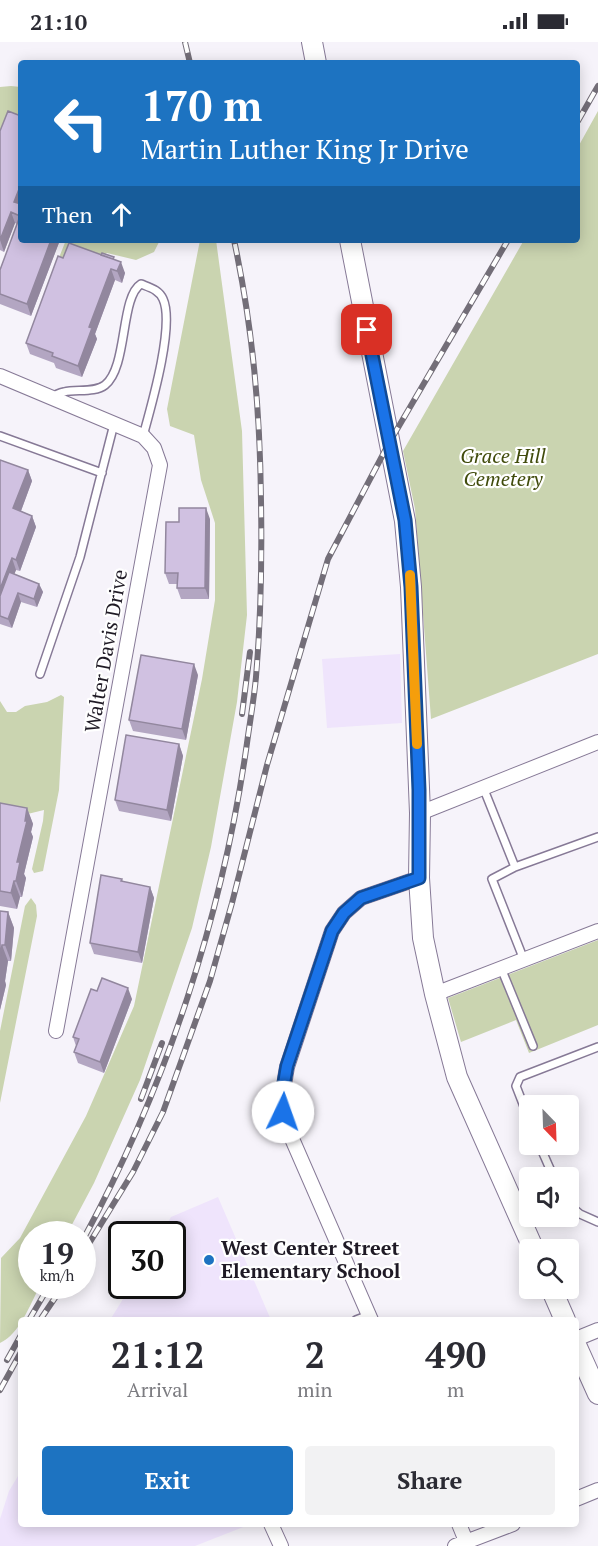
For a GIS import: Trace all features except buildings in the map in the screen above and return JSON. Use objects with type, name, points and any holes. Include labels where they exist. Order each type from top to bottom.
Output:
[{"type":"main road","points":[[312,42],[315,60]]},
{"type":"main road","points":[[351,243],[405,520],[411,587],[420,813],[419,878],[423,938],[457,1077],[529,1239]]},
{"type":"main road","points":[[556,1299],[564,1317]]},
{"type":"main road","points":[[579,1352],[598,1394]]},
{"type":"street","points":[[0,376],[143,436]]},
{"type":"street","name":"Walter Davis Drive","points":[[56,1031],[160,465],[154,448],[143,436]]},
{"type":"street","points":[[420,813],[598,742]]},
{"type":"street","points":[[366,1317],[293,1141],[283,1112],[283,1089],[287,1066],[332,931],[344,913],[361,898],[419,878]]},
{"type":"street","points":[[435,994],[598,931]]},
{"type":"street","points":[[579,1338],[598,1330]]},
{"type":"street","points":[[579,1498],[598,1490]]},
{"type":"street","points":[[272,1527],[281,1546]]},
{"type":"street","points":[[460,1527],[463,1545],[506,1527]]},
{"type":"lane","points":[[51,398],[62,392],[105,386],[123,341],[132,296],[141,285],[154,289],[163,297],[168,312],[163,350],[143,436]]},
{"type":"lane","points":[[40,674],[80,557],[114,424]]},
{"type":"lane","points":[[0,436],[102,473]]},
{"type":"lane","points":[[483,786],[515,867]]},
{"type":"lane","points":[[524,960],[492,879],[515,867],[598,837]]},
{"type":"lane","points":[[501,968],[533,1046]]},
{"type":"lane","points":[[520,1095],[516,1086],[520,1077],[598,1047]]},
{"type":"lane","points":[[579,1213],[598,1222]]},
{"type":"shaded area","points":[[400,654],[402,723],[327,728],[322,659]]},
{"type":"shaded area","name":"West Center Street Elementary School","points":[[218,1197],[270,1317],[112,1317],[123,1299],[186,1299],[186,1221],[169,1221],[171,1217]]},
{"type":"shaded area","points":[[18,1476],[18,1527],[243,1527],[195,1546],[0,1546],[0,1519],[9,1491]]},
{"type":"green space","points":[[0,87],[18,87],[18,122],[0,145]]},
{"type":"green space","name":"Grace Hill Cemetery","points":[[598,111],[598,654],[431,719],[415,509],[403,451],[522,243],[580,243],[580,143]]},
{"type":"green space","points":[[65,243],[158,243],[154,252],[136,260],[107,253],[92,259],[41,313],[39,308]]},
{"type":"green space","points":[[199,243],[216,243],[242,431],[247,615],[237,702],[211,847],[192,928],[140,1080],[94,1183],[74,1221],[29,1221],[86,1116],[134,1006],[202,679],[215,600],[215,523],[201,480],[194,435],[170,426],[167,409]]},
{"type":"green space","points":[[61,695],[64,697],[59,790],[43,871],[34,873],[32,869],[44,810],[7,819],[0,815],[0,701],[7,712],[16,712],[25,706],[47,702]]},
{"type":"green space","points":[[31,898],[36,905],[37,916],[0,1103],[0,1031],[25,906]]},
{"type":"green space","points":[[598,940],[598,1025],[529,1053],[516,1020],[461,1042],[448,998]]},
{"type":"green space","points":[[18,1240],[18,1299],[34,1299],[24,1317],[18,1317],[18,1327],[0,1343],[1,1258]]},
{"type":"railway","points":[[185,42],[189,60]]},
{"type":"railway","points":[[580,118],[598,86]]},
{"type":"railway","points":[[93,1221],[142,1119],[188,997],[223,871],[237,807],[247,743],[259,633],[260,468],[251,338],[235,243]]},
{"type":"railway","points":[[96,1232],[133,1172],[163,1112],[210,981],[267,765],[328,559],[389,443],[506,243]]},
{"type":"railway","points":[[242,714],[250,652]]},
{"type":"railway","points":[[141,1099],[162,1043]]},
{"type":"railway","points":[[31,1317],[41,1299]]},
{"type":"railway","points":[[42,1317],[54,1299]]},
{"type":"railway","points":[[7,1360],[18,1340]]},
{"type":"railway","points":[[0,1390],[18,1357]]},
{"type":"slow traffic","points":[[410,575],[417,744]]},
{"type":"place","name":"West Center Street Elementary School","points":[[209,1260]]},
{"type":"route","points":[[283,1112],[283,1089],[287,1066],[332,931],[344,913],[361,898],[419,878],[420,813],[411,587],[405,520],[367,330]]}]
